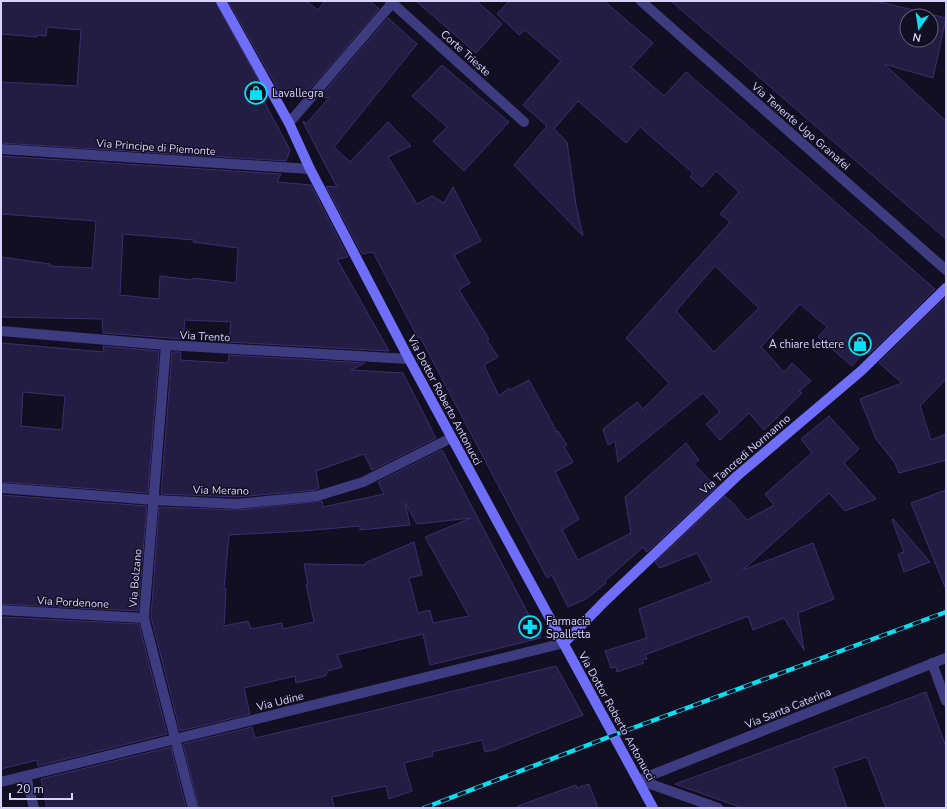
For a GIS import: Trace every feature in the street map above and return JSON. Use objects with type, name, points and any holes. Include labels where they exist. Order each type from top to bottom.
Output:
[{"type":"main road","name":"Via Dottor Roberto Antonucci","points":[[221,1],[288,123],[310,169],[451,438],[653,808]]},
{"type":"main road","name":"Via Tancredi Normanno","points":[[564,643],[604,602],[736,476],[861,371],[946,288]]},
{"type":"street","name":"Via Tenente Ugo Granafei","points":[[641,1],[946,270]]},
{"type":"street","points":[[288,123],[392,2]]},
{"type":"street","name":"Corte Trieste","points":[[392,2],[524,122]]},
{"type":"street","name":"Via Principe di Piemonte","points":[[1,149],[310,169]]},
{"type":"street","name":"Via Trento","points":[[1,331],[166,345],[409,359]]},
{"type":"street","name":"Via Bolzano","points":[[166,345],[144,618],[193,808]]},
{"type":"street","name":"Via Merano","points":[[1,488],[154,500],[237,504],[317,496],[363,482],[451,438]]},
{"type":"street","name":"Via Pordenone","points":[[1,610],[144,618]]},
{"type":"street","name":"Via Udine","points":[[1,782],[564,643]]},
{"type":"street","name":"Via Santa Caterina","points":[[639,780],[946,658]]},
{"type":"street","points":[[932,663],[946,701]]},
{"type":"street","points":[[26,776],[34,808]]},
{"type":"street","points":[[639,780],[718,808]]},
{"type":"building","points":[[1,1],[215,1],[267,96],[261,96],[290,150],[286,161],[1,143],[1,82],[77,86],[81,30],[47,27],[46,36],[38,35],[37,37],[1,34]]},
{"type":"building","points":[[228,1],[306,1],[318,10],[325,1],[370,1],[379,9],[303,97],[282,96]]},
{"type":"building","points":[[416,1],[477,1],[502,24],[476,53]]},
{"type":"building","points":[[509,1],[604,1],[653,43],[631,67],[664,96],[686,72],[935,289],[869,354],[865,351],[852,366],[818,337],[827,327],[800,304],[761,347],[784,372],[792,363],[811,381],[799,391],[802,393],[764,430],[749,413],[720,440],[706,424],[720,412],[703,393],[618,462],[615,441],[608,445],[603,429],[637,402],[643,409],[669,383],[626,338],[730,222],[720,214],[739,192],[716,171],[702,187],[690,177],[693,173],[640,127],[626,143],[578,101],[554,129],[567,142],[576,205],[583,236],[514,165],[547,126],[523,105],[561,61],[525,30],[519,35],[497,14]],"holes":[[[715,266],[759,308],[714,352],[676,311]]]},
{"type":"building","points":[[671,1],[876,1],[905,8],[899,8],[899,48],[939,48],[939,16],[946,18],[933,78],[884,64],[946,121],[946,239]]},
{"type":"building","points":[[388,18],[417,44],[334,147],[350,162],[388,122],[411,146],[388,157],[417,204],[432,196],[444,203],[453,187],[481,241],[454,255],[470,283],[459,290],[489,339],[487,340],[498,357],[484,365],[499,396],[509,388],[510,390],[529,380],[557,432],[558,431],[567,445],[564,447],[573,462],[555,472],[579,519],[562,530],[578,560],[631,533],[625,497],[686,443],[699,460],[694,464],[716,487],[647,552],[643,547],[605,581],[606,583],[586,599],[568,607],[552,575],[547,578],[420,337],[418,338],[373,252],[362,254],[326,186],[337,187],[303,122],[304,121],[306,124],[329,98],[320,97]]},
{"type":"building","points":[[442,65],[509,122],[464,171],[433,141],[447,127],[412,96]]},
{"type":"building","points":[[1,156],[281,174],[277,182],[311,185],[348,257],[337,259],[389,351],[229,342],[231,322],[185,320],[183,339],[103,333],[102,319],[1,317],[2,257],[50,264],[50,266],[92,268],[96,221],[1,214]],"holes":[[[123,234],[194,240],[193,242],[238,248],[236,283],[160,276],[159,299],[120,295]]]},
{"type":"building","points":[[945,298],[946,379],[920,406],[931,440],[946,434],[946,460],[899,473],[895,463],[876,439],[860,399],[902,383],[879,363]]},
{"type":"building","points":[[1,343],[104,352],[103,346],[159,351],[148,493],[1,482]],"holes":[[[23,392],[65,396],[62,430],[21,426]]]},
{"type":"building","points":[[172,352],[181,352],[180,360],[228,363],[229,355],[365,363],[351,370],[403,373],[436,438],[372,470],[364,454],[316,471],[319,488],[316,490],[237,497],[161,494]]},
{"type":"building","points":[[829,416],[859,449],[844,463],[876,499],[845,511],[829,493],[743,570],[813,543],[834,599],[798,613],[804,650],[784,618],[753,630],[748,616],[645,655],[647,659],[642,660],[644,663],[617,672],[616,667],[611,668],[605,651],[647,638],[639,609],[712,581],[697,553],[660,568],[655,562],[725,496],[747,520],[774,505],[765,494],[812,453],[801,439]]},
{"type":"building","points":[[442,450],[541,638],[430,665],[423,634],[337,655],[342,667],[328,671],[325,676],[296,683],[295,676],[244,688],[250,714],[180,731],[151,617],[159,507],[238,510],[322,501],[323,507],[384,494],[378,482]],"holes":[[[405,503],[417,524],[471,518],[425,537],[469,616],[433,623],[430,610],[418,613],[409,578],[422,575],[414,542],[365,563],[365,565],[304,564],[308,584],[306,584],[314,622],[283,629],[282,623],[251,629],[248,621],[224,626],[226,589],[224,589],[229,535],[360,526],[360,530],[410,525]]]},
{"type":"building","points":[[946,490],[946,587],[945,587],[911,503]]},
{"type":"building","points":[[1,495],[147,506],[138,611],[1,604]]},
{"type":"building","points":[[893,519],[930,562],[904,572],[898,554],[904,552],[892,520]]},
{"type":"building","points":[[1,617],[139,624],[167,734],[38,766],[37,760],[1,769]]},
{"type":"building","points":[[556,666],[583,715],[494,750],[485,752],[482,740],[432,752],[433,756],[404,763],[412,791],[389,799],[386,786],[332,797],[334,808],[199,808],[183,744],[252,727],[255,738]]},
{"type":"building","points":[[926,692],[946,747],[946,808],[886,808],[867,757],[833,768],[847,808],[743,808],[675,784]]},
{"type":"building","points":[[171,747],[186,808],[47,808],[41,779]]},
{"type":"building","points":[[589,784],[598,808],[518,808],[518,806],[576,785],[577,788]]},
{"type":"railway","points":[[424,808],[614,735],[946,612]]},
{"type":"place","name":"Lavallegra","points":[[256,93]]},
{"type":"place","name":"A chiare lettere","points":[[860,344]]},
{"type":"place","name":"Farmacia Spalletta","points":[[530,627]]}]
